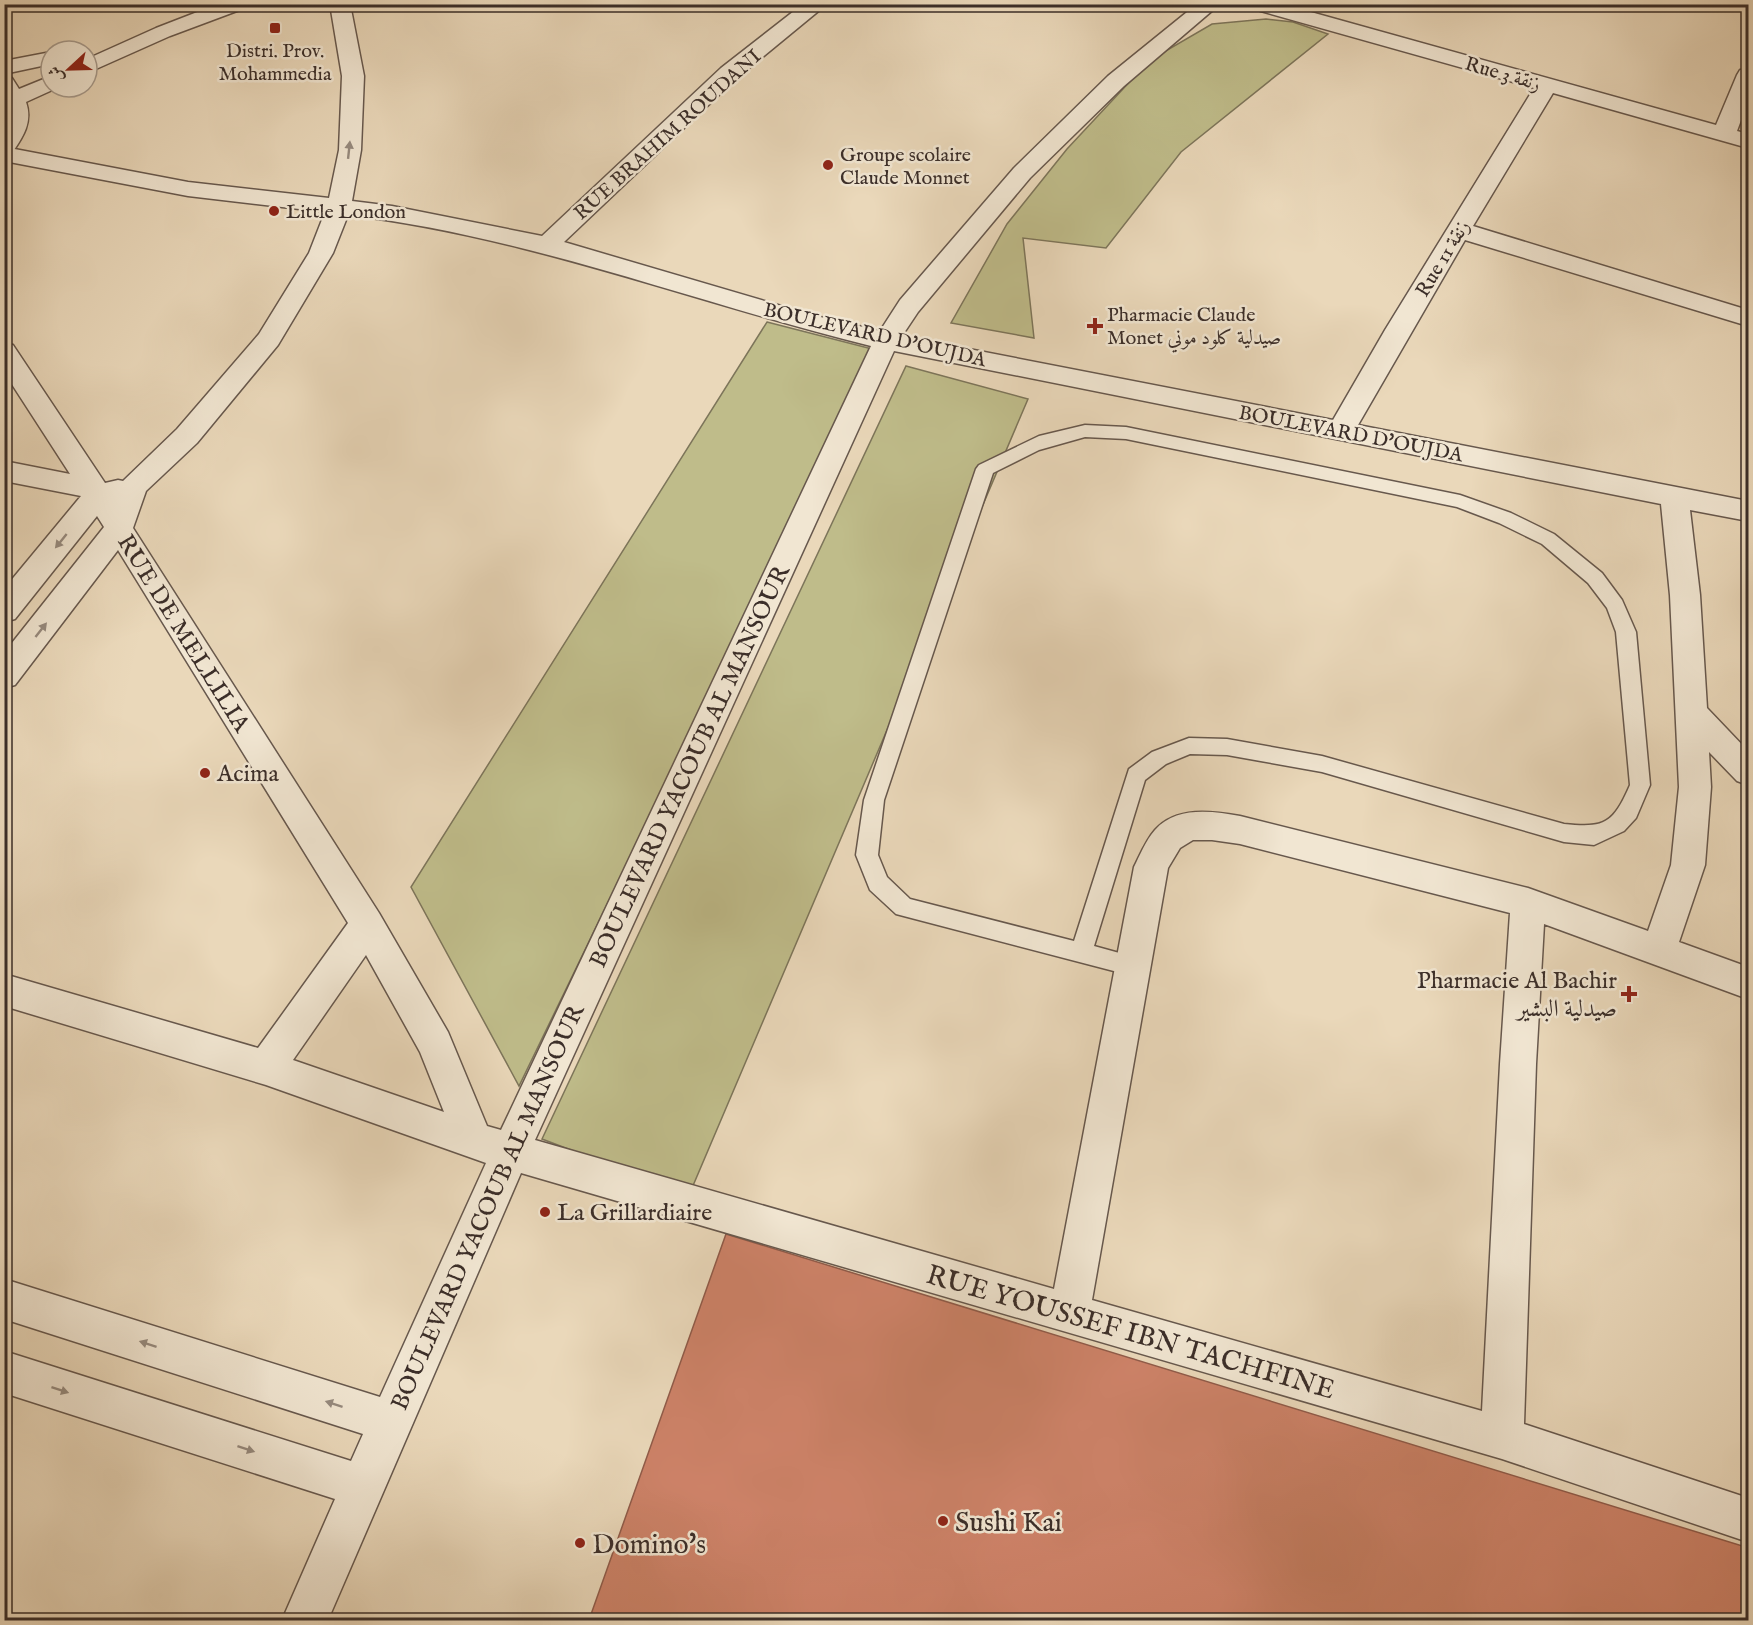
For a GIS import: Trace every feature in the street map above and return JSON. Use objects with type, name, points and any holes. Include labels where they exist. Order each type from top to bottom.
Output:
[{"type":"street","points":[[99,61],[163,32],[238,4]]},
{"type":"street","points":[[4,676],[118,528],[134,486],[187,436],[269,339],[321,253],[339,207],[350,150],[352,76],[340,4]]},
{"type":"street","name":"RUE BRAHIM ROUDANI","points":[[547,245],[729,73],[818,4]]},
{"type":"street","name":"BOULEVARD YACOUB AL MANSOUR","points":[[305,1620],[390,1421],[492,1146],[886,340],[909,306],[1022,173],[1116,81],[1210,4]]},
{"type":"street","name":"Rue 3 زنقة","points":[[1257,4],[1749,141]]},
{"type":"street","points":[[99,47],[163,32]]},
{"type":"street","points":[[4,68],[39,61]]},
{"type":"street","points":[[1724,134],[1749,75]]},
{"type":"street","points":[[4,148],[15,134],[19,115],[10,91],[39,85]]},
{"type":"street","name":"Rue 11 زنقة","points":[[1340,432],[1398,330],[1546,86]]},
{"type":"street","name":"BOULEVARD D'OUJDA","points":[[4,154],[188,189],[392,213],[547,245],[808,322],[886,340],[1340,432],[1749,511]]},
{"type":"street","points":[[1459,230],[1749,318]]},
{"type":"street","name":"RUE DE MELLILIA","points":[[4,351],[96,492],[367,924],[492,1146]]},
{"type":"street","points":[[4,471],[96,492],[134,486]]},
{"type":"street","points":[[4,611],[96,492]]},
{"type":"street","points":[[1659,950],[1688,865],[1695,787],[1685,595],[1674,497]]},
{"type":"street","points":[[1692,713],[1749,772]]},
{"type":"street","points":[[1070,1312],[1151,867],[1167,839],[1186,826],[1210,825],[1240,830],[1528,903],[1749,983]]},
{"type":"street","points":[[1502,1438],[1518,1064],[1528,903]]},
{"type":"street","points":[[266,1068],[367,924]]},
{"type":"street","name":"RUE YOUSSEF IBN TACHFINE","points":[[4,990],[266,1068],[492,1146],[1502,1438],[1749,1520]]},
{"type":"street","points":[[4,1299],[390,1421]]},
{"type":"street","points":[[4,1372],[362,1486]]},
{"type":"lane","points":[[1082,953],[1136,775],[1159,758],[1189,746],[1227,747],[1322,764],[1564,833],[1594,836],[1617,825],[1629,812],[1640,785],[1626,632],[1615,605],[1594,578],[1548,539],[1505,518],[1460,501],[1126,433],[1086,431],[1052,438],[1025,448],[985,469],[874,800],[867,855],[878,882],[904,907],[1082,953],[1133,966]]},
{"type":"shaded area","points":[[1266,19],[1293,22],[1328,34],[1181,152],[1106,248],[1023,238],[1034,338],[951,323],[1007,224],[1067,149],[1150,60],[1212,24]]},
{"type":"shaded area","points":[[767,322],[876,350],[519,1086],[411,887]]},
{"type":"shaded area","points":[[906,366],[1028,399],[689,1195],[542,1139]]},
{"type":"building","points":[[726,1234],[1749,1548],[1749,1620],[589,1620]]},
{"type":"place","name":"Distri. Prov. Mohammedia","points":[[275,28]]},
{"type":"place","name":"Groupe scolaire Claude Monnet","points":[[828,165]]},
{"type":"place","name":"Little London","points":[[274,211]]},
{"type":"place","name":"Pharmacie Claude Monet صيدلية كلود موني","points":[[1095,326]]},
{"type":"place","name":"Acima","points":[[205,773]]},
{"type":"place","name":"Pharmacie Al Bachir صيدلية البشير","points":[[1629,994]]},
{"type":"place","name":"La Grillardiaire","points":[[545,1212]]},
{"type":"place","name":"Sushi Kai","points":[[943,1521]]},
{"type":"place","name":"Domino's","points":[[580,1543]]}]
